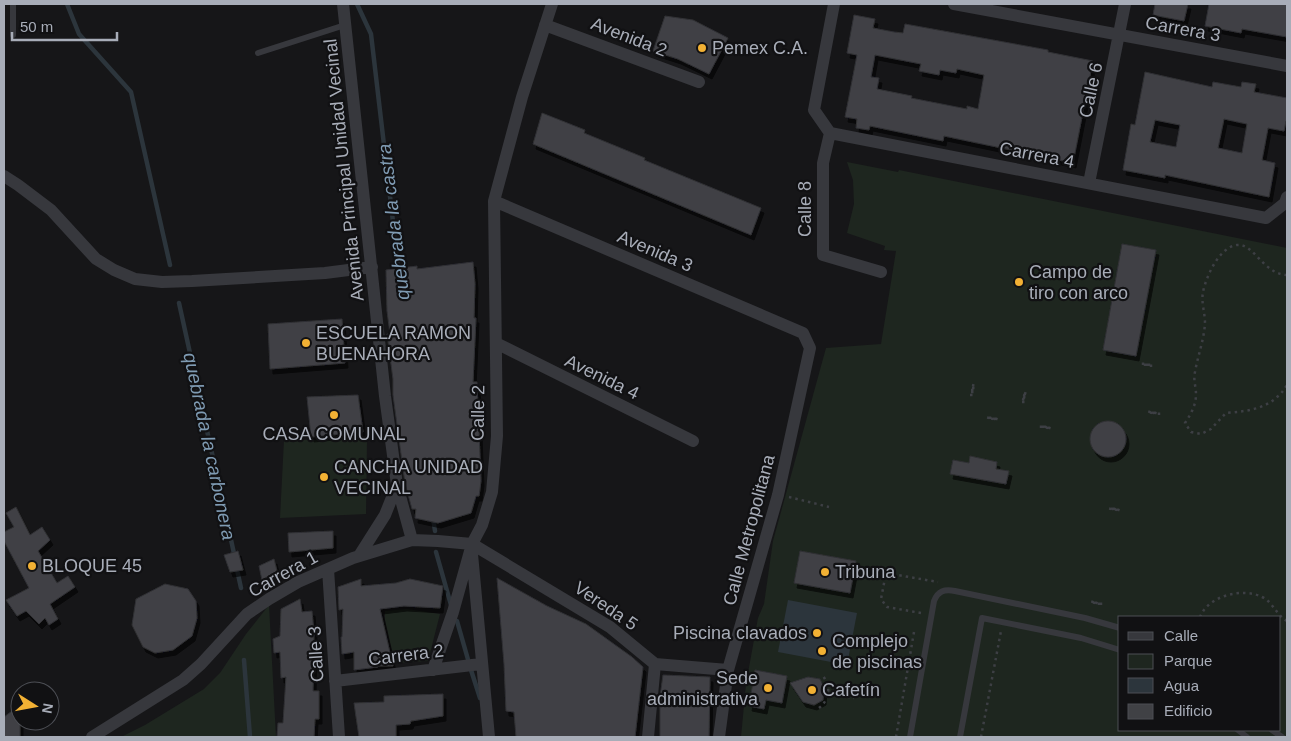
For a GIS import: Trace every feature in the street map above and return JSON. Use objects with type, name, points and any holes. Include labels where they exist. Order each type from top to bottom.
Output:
[{"type":"street","name":"Avenida Principal Unidad Vecinal","points":[[343,4],[396,485],[412,540]]},
{"type":"street","name":"Calle 2","points":[[433,670],[453,612],[472,544],[482,525],[492,492],[497,436],[494,201],[522,97],[552,4]]},
{"type":"street","points":[[830,133],[814,110],[834,4]]},
{"type":"street","name":"Carrera 3","points":[[954,4],[978,6],[1120,36],[1287,66]]},
{"type":"street","name":"Calle 6","points":[[1090,183],[1125,4]]},
{"type":"street","name":"Avenida 2","points":[[545,25],[699,82]]},
{"type":"street","name":"Carrera 4","points":[[830,133],[1266,218],[1285,203],[1287,197]]},
{"type":"street","name":"Calle 8","points":[[830,133],[823,163],[823,255],[881,272]]},
{"type":"street","points":[[4,176],[51,210],[96,259],[114,270],[135,279],[162,282],[192,281],[325,273],[372,267]]},
{"type":"street","name":"Avenida 3","points":[[494,201],[803,334]]},
{"type":"street","name":"Calle Metropolitana","points":[[719,737],[728,670],[778,494],[808,361],[810,348],[803,334]]},
{"type":"street","name":"Avenida 4","points":[[496,343],[693,441]]},
{"type":"street","points":[[359,556],[385,515],[396,485]]},
{"type":"street","name":"Carrera 1","points":[[92,737],[183,680],[201,664],[247,614],[298,582],[359,556],[412,540],[438,540],[472,544]]},
{"type":"street","points":[[472,544],[489,737]]},
{"type":"street","name":"Vereda 5","points":[[472,544],[610,627],[655,664]]},
{"type":"street","name":"Calle 3","points":[[328,569],[339,737]]},
{"type":"street","name":"Carrera 2","points":[[335,681],[482,664]]},
{"type":"street","points":[[648,737],[655,664],[728,670]]},
{"type":"lane","points":[[13,4],[13,34]]},
{"type":"lane","points":[[258,53],[346,25]]},
{"type":"lane","points":[[910,737],[934,601],[936,595],[941,592],[947,590],[962,592],[1086,618],[1118,627]]},
{"type":"lane","points":[[960,737],[982,618],[1081,638],[1118,649]]},
{"type":"path","points":[[1287,275],[1280,275],[1270,270],[1248,247],[1238,245],[1228,248],[1220,255],[1210,272],[1203,293],[1204,334],[1194,373],[1196,394],[1194,404],[1185,423],[1191,432],[1201,434],[1211,429],[1226,414],[1247,412],[1267,405],[1276,399],[1287,385]]},
{"type":"path","points":[[778,494],[829,507]]},
{"type":"path","points":[[924,616],[918,612],[887,607],[881,600],[886,573],[945,583]]},
{"type":"path","points":[[1201,616],[1207,606],[1214,601],[1242,593],[1262,597],[1271,604],[1280,616]]},
{"type":"path","points":[[896,737],[914,632],[921,630]]},
{"type":"path","points":[[981,737],[1001,630]]},
{"type":"path","points":[[819,708],[826,701],[828,693],[828,687],[823,676]]},
{"type":"path","points":[[828,693],[854,698]]},
{"type":"green space","points":[[847,162],[898,172],[899,170],[1287,248],[1287,737],[741,737],[746,684],[758,618],[764,604],[773,541],[826,348],[881,344],[896,251],[884,250],[885,246],[847,233],[854,204],[853,180]]},
{"type":"green space","name":"CANCHA UNIDAD VECINAL","points":[[284,440],[367,440],[366,514],[280,518]]},
{"type":"green space","points":[[269,605],[276,737],[121,737],[145,725],[204,689],[220,673],[246,634]]},
{"type":"green space","points":[[407,609],[440,614],[428,661],[395,663],[385,620],[385,611]]},
{"type":"water","name":"Piscina clavados","points":[[788,600],[857,613],[847,665],[778,652]]},
{"type":"building","points":[[1155,4],[1188,4],[1184,21],[1153,15]]},
{"type":"building","points":[[1209,4],[1287,4],[1287,37],[1242,29],[1241,33],[1205,26]]},
{"type":"building","points":[[854,15],[875,19],[873,28],[903,33],[905,24],[1048,50],[1048,52],[1093,61],[1073,163],[944,136],[943,141],[870,126],[869,130],[856,128],[857,119],[845,117],[857,55],[847,53]],"holes":[[[875,55],[921,64],[919,71],[939,75],[940,70],[956,73],[957,69],[984,75],[978,109],[967,106],[967,109],[911,98],[912,96],[877,89],[879,78],[871,77]]]},
{"type":"building","points":[[665,16],[693,20],[728,38],[709,74],[678,59],[653,51]]},
{"type":"building","points":[[1145,72],[1212,87],[1213,82],[1241,87],[1242,82],[1256,84],[1254,92],[1287,98],[1287,121],[1284,131],[1268,128],[1262,160],[1275,163],[1269,197],[1165,175],[1165,178],[1123,170],[1131,124],[1135,125]],"holes":[[[1224,119],[1247,124],[1242,153],[1218,148]],[[1155,120],[1180,125],[1176,147],[1150,142]]]},
{"type":"building","points":[[542,113],[585,130],[584,133],[645,158],[644,160],[761,208],[751,235],[533,144]]},
{"type":"building","points":[[1122,244],[1156,250],[1136,356],[1103,350]]},
{"type":"building","points":[[473,262],[475,284],[474,318],[476,318],[473,382],[477,382],[481,481],[479,496],[476,496],[471,513],[438,523],[415,518],[416,509],[412,509],[405,483],[387,334],[390,334],[387,311],[386,270],[417,266],[417,269]]},
{"type":"building","name":"ESCUELA RAMON BUENAHORA","points":[[342,319],[345,363],[270,369],[268,324]]},
{"type":"building","name":"CASA COMUNAL","points":[[358,395],[363,432],[311,437],[307,397]]},
{"type":"building","points":[[1108,421],[1115,422],[1121,426],[1125,432],[1125,446],[1121,452],[1115,456],[1108,457],[1101,456],[1095,452],[1091,446],[1090,439],[1091,432],[1095,426],[1101,422]]},
{"type":"building","points":[[970,456],[997,462],[996,469],[1009,471],[1006,484],[950,474],[953,460],[969,463]]},
{"type":"building","name":"BLOQUE 45","points":[[16,507],[30,535],[42,527],[50,540],[38,551],[57,583],[68,576],[75,587],[50,604],[58,619],[49,625],[45,618],[39,624],[26,611],[17,616],[6,600],[29,588],[4,541],[4,532],[14,527],[6,513]]},
{"type":"building","points":[[333,531],[333,548],[289,552],[288,533]]},
{"type":"building","points":[[238,551],[243,570],[230,572],[224,555]]},
{"type":"building","name":"Tribuna","points":[[800,551],[856,561],[850,593],[794,583]]},
{"type":"building","points":[[274,559],[277,571],[262,580],[259,566]]},
{"type":"building","points":[[497,578],[547,606],[586,624],[643,667],[635,737],[516,737],[514,712],[506,711]]},
{"type":"building","points":[[361,579],[361,586],[396,583],[410,579],[443,586],[440,608],[404,606],[380,609],[393,666],[378,666],[354,670],[354,652],[342,654],[343,609],[339,610],[338,587]]},
{"type":"building","points":[[165,584],[188,589],[196,601],[197,618],[192,636],[173,650],[155,653],[143,647],[132,625],[136,599]]},
{"type":"building","points":[[300,599],[302,612],[312,611],[314,633],[313,691],[319,691],[319,719],[315,719],[314,737],[277,737],[278,723],[283,723],[286,677],[281,678],[280,652],[274,653],[273,639],[280,636],[281,609]]},
{"type":"building","name":"Sede administrativa","points":[[755,670],[787,676],[782,703],[766,700],[764,709],[749,706]]},
{"type":"building","points":[[663,675],[710,677],[709,737],[660,737],[660,697]]},
{"type":"building","points":[[808,677],[820,679],[824,688],[823,700],[814,705],[803,702],[790,683]]},
{"type":"building","points":[[443,694],[443,716],[411,721],[410,724],[396,725],[396,737],[359,737],[354,703],[384,702],[384,696]]},
{"type":"building","points":[[10,712],[10,731],[20,731],[20,737],[4,737],[4,717]]},
{"type":"waterway","name":"quebrada la carbonera","points":[[67,4],[79,34],[131,92],[170,265]]},
{"type":"waterway","name":"quebrada la castra","points":[[357,4],[371,34],[399,273]]},
{"type":"waterway","name":"quebrada la carbonera","points":[[179,303],[235,558]]},
{"type":"waterway","name":"quebrada la castra","points":[[433,518],[435,531]]},
{"type":"waterway","name":"quebrada la castra","points":[[436,552],[451,605]]},
{"type":"waterway","name":"quebrada la carbonera","points":[[236,565],[241,588]]},
{"type":"waterway","name":"quebrada la castra","points":[[457,621],[469,663]]},
{"type":"waterway","name":"quebrada la carbonera","points":[[244,660],[250,737]]},
{"type":"waterway","name":"quebrada la castra","points":[[471,670],[480,698]]},
{"type":"place","name":"Pemex C.A.","points":[[702,48]]},
{"type":"place","name":"Campo de tiro con arco","points":[[1019,282]]},
{"type":"place","name":"ESCUELA RAMON BUENAHORA","points":[[306,343]]},
{"type":"place","name":"CASA COMUNAL","points":[[334,415]]},
{"type":"place","name":"CANCHA UNIDAD VECINAL","points":[[324,477]]},
{"type":"place","name":"BLOQUE 45","points":[[32,566]]},
{"type":"place","name":"Tribuna","points":[[825,572]]},
{"type":"place","name":"Piscina clavados","points":[[817,633]]},
{"type":"place","name":"Complejo de piscinas","points":[[822,651]]},
{"type":"place","name":"Sede administrativa","points":[[768,688]]},
{"type":"place","name":"Cafetín","points":[[812,690]]}]
